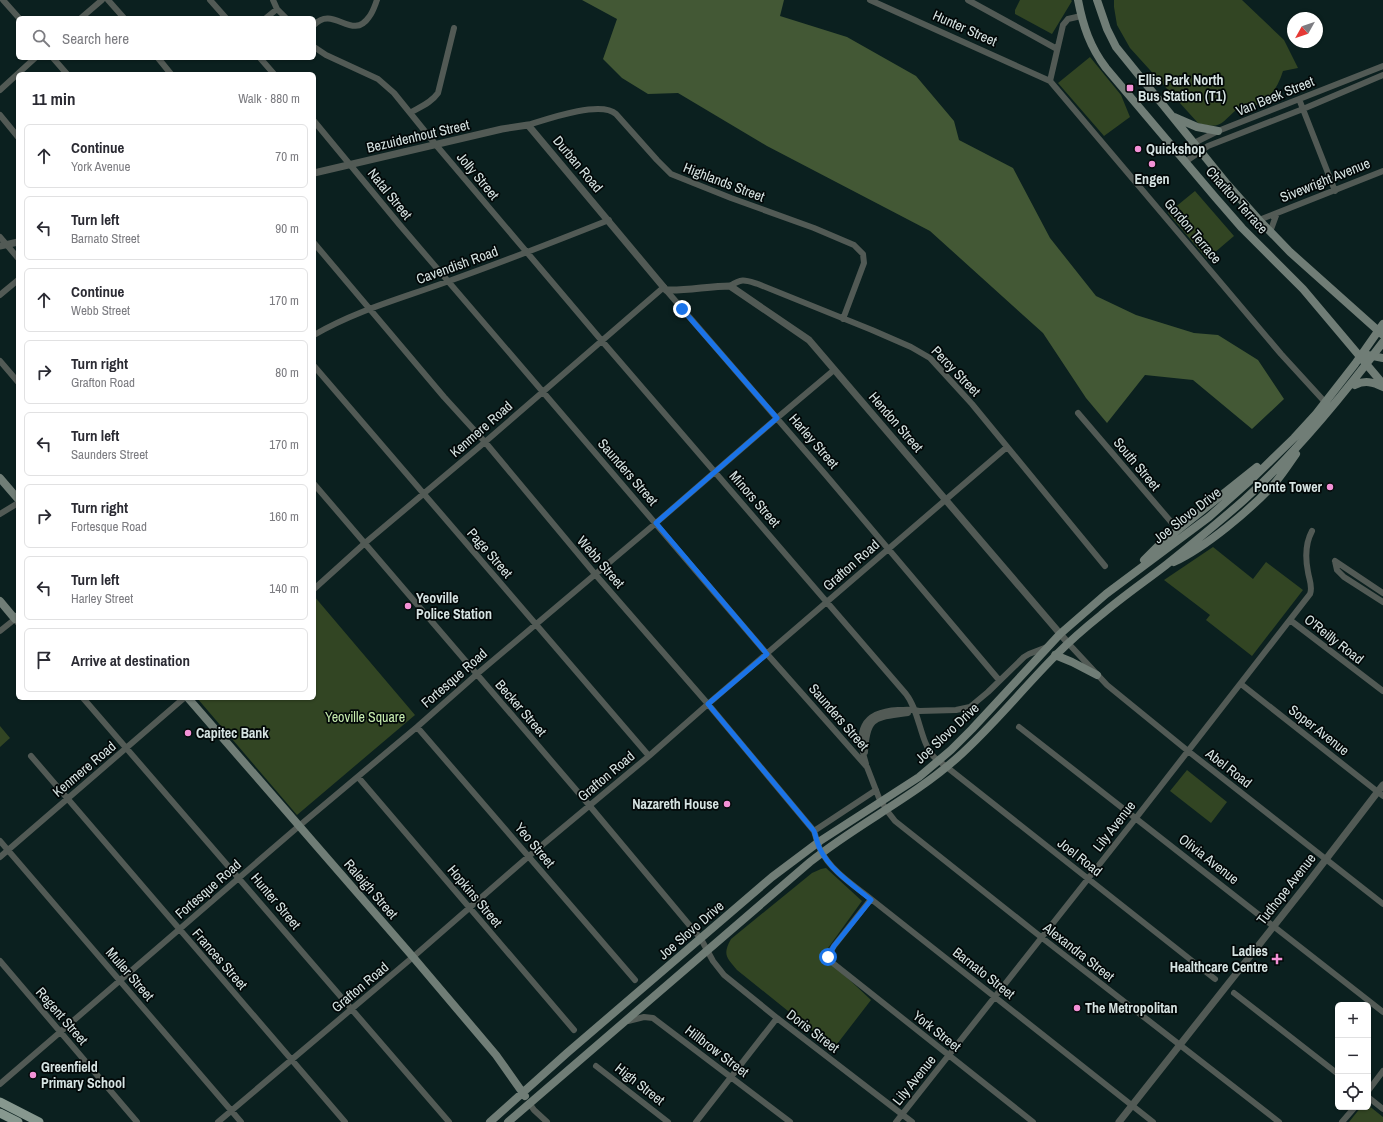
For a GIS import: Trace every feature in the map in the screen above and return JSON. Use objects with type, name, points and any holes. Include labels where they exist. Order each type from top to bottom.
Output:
[{"type":"main road","name":"Charlton Terrace","points":[[1078,0],[1088,39],[1099,59],[1242,228],[1303,289],[1369,366],[1383,385]]},
{"type":"main road","name":"Charlton Terrace","points":[[1097,0],[1106,29],[1116,47],[1200,151],[1270,232],[1290,252],[1383,335]]},
{"type":"main road","points":[[1172,116],[1197,127],[1218,131]]},
{"type":"main road","name":"Joe Slovo Drive","points":[[490,1122],[522,1092],[755,892],[801,855],[900,790],[931,767],[972,729],[1060,634],[1180,533],[1209,517],[1240,490],[1294,438],[1316,414],[1355,364],[1383,324]]},
{"type":"main road","name":"Joe Slovo Drive","points":[[508,1122],[823,852],[925,784],[946,768],[985,732],[1055,655],[1068,643],[1102,614],[1166,565],[1244,499],[1299,446],[1344,393],[1383,342]]},
{"type":"main road","points":[[1180,533],[1294,435],[1324,401],[1360,356],[1371,354],[1381,355]]},
{"type":"main road","points":[[1166,565],[1172,564],[1182,558],[1220,532],[1266,492],[1369,366],[1381,355]]},
{"type":"main road","points":[[1355,385],[1365,382],[1383,385]]},
{"type":"main road","points":[[0,478],[16,497]]},
{"type":"main road","points":[[0,601],[16,618]]},
{"type":"main road","points":[[1055,655],[1097,675]]},
{"type":"main road","name":"Raleigh Street","points":[[190,700],[414,957],[496,1054],[529,1103]]},
{"type":"main road","points":[[0,1102],[39,1122]]},
{"type":"main road","points":[[0,1113],[18,1122]]},
{"type":"street","points":[[3,0],[17,16]]},
{"type":"street","points":[[83,16],[102,0]]},
{"type":"street","points":[[108,0],[122,16]]},
{"type":"street","points":[[210,0],[224,16]]},
{"type":"street","points":[[273,0],[277,8],[284,16]]},
{"type":"street","points":[[316,22],[326,17],[333,18],[349,25],[360,25],[370,17],[377,0]]},
{"type":"street","name":"Hunter Street","points":[[870,0],[1050,81]]},
{"type":"street","points":[[968,0],[1057,49]]},
{"type":"street","points":[[268,16],[277,8]]},
{"type":"street","points":[[1050,81],[1063,25],[1072,17],[1081,16]]},
{"type":"street","points":[[410,113],[428,103],[438,93],[454,28]]},
{"type":"street","name":"Jolly Street","points":[[316,48],[326,55],[378,79],[394,94],[527,252]]},
{"type":"street","points":[[20,72],[33,60]]},
{"type":"street","points":[[55,60],[65,72]]},
{"type":"street","points":[[160,60],[169,72]]},
{"type":"street","points":[[262,60],[272,72]]},
{"type":"street","name":"Van Beek Street","points":[[1179,155],[1194,143],[1218,131],[1383,66]]},
{"type":"street","points":[[0,90],[16,75]]},
{"type":"street","name":"Van Beek Street","points":[[1185,162],[1208,146],[1303,109],[1383,75]]},
{"type":"street","name":"Gordon Terrace","points":[[1050,81],[1281,354],[1324,401]]},
{"type":"street","points":[[1346,81],[1350,89]]},
{"type":"street","points":[[1299,99],[1335,191]]},
{"type":"street","name":"Highlands Street","points":[[528,125],[583,110],[596,108],[609,109],[616,114],[671,174],[731,198],[814,228],[854,246],[863,254],[864,263],[844,319]]},
{"type":"street","points":[[0,115],[16,135]]},
{"type":"street","name":"Natal Street","points":[[316,123],[399,224],[449,281]]},
{"type":"street","name":"Bezuidenhout Street","points":[[316,173],[502,129],[528,125]]},
{"type":"street","name":"Durban Road","points":[[528,125],[608,220]]},
{"type":"street","name":"Sivewright Avenue","points":[[1259,220],[1335,191],[1383,170]]},
{"type":"street","name":"Sivewright Avenue","points":[[1270,232],[1277,213]]},
{"type":"street","name":"Cavendish Road","points":[[316,334],[369,309],[527,252],[608,220]]},
{"type":"street","name":"Harley Street","points":[[608,220],[665,289],[889,549],[999,680]]},
{"type":"street","points":[[0,237],[3,245],[16,256]]},
{"type":"street","points":[[3,245],[16,242]]},
{"type":"street","name":"Webb Street","points":[[316,245],[595,574],[708,704],[814,831]]},
{"type":"street","name":"Minors Street","points":[[527,252],[906,694],[917,711],[931,753]]},
{"type":"street","name":"Percy Street","points":[[730,286],[740,280],[758,284],[911,347],[930,358],[972,404],[1105,566]]},
{"type":"street","name":"Saunders Street","points":[[449,281],[542,392],[767,654],[867,767],[876,790]]},
{"type":"street","points":[[0,295],[16,282]]},
{"type":"street","points":[[665,289],[730,286]]},
{"type":"street","name":"Hendon Street","points":[[730,286],[802,334],[812,344],[1068,643]]},
{"type":"street","name":"Kenmere Road","points":[[316,587],[365,543],[665,289]]},
{"type":"street","points":[[0,361],[16,380]]},
{"type":"street","name":"Page Street","points":[[316,368],[649,756]]},
{"type":"street","name":"Fortesque Road","points":[[0,1083],[834,370]]},
{"type":"street","name":"South Street","points":[[1078,413],[1180,533]]},
{"type":"street","name":"Grafton Road","points":[[218,1122],[352,1010],[589,805],[649,756],[1007,447]]},
{"type":"street","name":"Becker Street","points":[[316,486],[589,805],[701,939],[707,950]]},
{"type":"street","points":[[0,514],[16,504]]},
{"type":"street","name":"Lily Avenue","points":[[896,1122],[1290,620],[1311,590],[1306,552],[1308,538],[1312,531]]},
{"type":"street","points":[[1383,593],[1335,561],[1337,570],[1344,577],[1383,602]]},
{"type":"street","points":[[0,631],[16,620]]},
{"type":"street","name":"O'Reilly Road","points":[[1290,620],[1383,691]]},
{"type":"street","name":"Abel Road","points":[[1068,643],[1107,685],[1188,751],[1383,904]]},
{"type":"street","points":[[867,767],[865,760],[867,732],[872,722],[882,717],[917,711],[946,711],[965,709],[978,701],[999,680],[1029,654],[1047,647]]},
{"type":"street","name":"Soper Avenue","points":[[1241,684],[1380,794]]},
{"type":"street","name":"Hunter Street","points":[[85,700],[449,1122]]},
{"type":"street","name":"Kenmere Road","points":[[0,857],[182,700]]},
{"type":"street","name":"Yeo Street","points":[[417,727],[635,980]]},
{"type":"street","name":"Olivia Avenue","points":[[1019,727],[1383,1012]]},
{"type":"street","name":"Joel Road","points":[[931,753],[958,776],[1216,979]]},
{"type":"street","name":"Frances Street","points":[[31,756],[345,1122]]},
{"type":"street","name":"Hopkins Street","points":[[358,777],[574,1030]]},
{"type":"street","name":"Tudhope Avenue","points":[[1119,1122],[1380,794],[1383,785]]},
{"type":"street","points":[[814,831],[876,790]]},
{"type":"street","name":"Alexandra Street","points":[[876,790],[883,805],[895,821],[1179,1046],[1279,1122]]},
{"type":"street","name":"Barnato Street","points":[[814,831],[820,849],[830,864],[840,874],[1153,1122]]},
{"type":"street","name":"Muller Street","points":[[0,841],[241,1122]]},
{"type":"street","name":"York Street","points":[[871,900],[834,946],[829,954],[828,958],[830,962],[1033,1122]]},
{"type":"street","name":"Doris Street","points":[[707,950],[724,975],[777,1018],[912,1122]]},
{"type":"street","name":"Regent Street","points":[[0,962],[137,1122]]},
{"type":"street","points":[[1234,993],[1335,1072]]},
{"type":"street","name":"Hillbrow Street","points":[[624,1022],[644,1017],[653,1018],[790,1122]]},
{"type":"street","points":[[696,1122],[777,1018]]},
{"type":"street","name":"High Street","points":[[596,1066],[668,1122]]},
{"type":"street","points":[[1371,1087],[1383,1071]]},
{"type":"street","points":[[1371,1099],[1383,1109]]},
{"type":"street","points":[[529,1103],[547,1122]]},
{"type":"street","points":[[1342,1122],[1352,1110]]},
{"type":"green space","points":[[582,0],[784,0],[780,16],[847,37],[916,76],[954,121],[959,140],[1013,168],[1050,238],[1096,296],[1136,315],[1194,333],[1218,335],[1258,360],[1284,399],[1252,429],[1193,380],[1145,375],[1107,423],[1086,398],[1043,333],[930,231],[767,146],[678,93],[648,94],[622,78],[603,59],[617,19]]},
{"type":"green space","points":[[1020,0],[1072,1],[1052,34],[1015,14],[1015,10]]},
{"type":"green space","points":[[1114,0],[1242,0],[1284,40],[1298,68],[1283,71],[1272,93],[1261,103],[1246,108],[1237,109],[1220,124],[1212,126],[1198,123],[1130,48],[1117,25]]},
{"type":"green space","points":[[1090,57],[1121,95],[1130,117],[1104,136],[1058,83]]},
{"type":"green space","points":[[1195,191],[1234,236],[1207,259],[1168,213]]},
{"type":"green space","points":[[1213,547],[1253,579],[1266,562],[1303,590],[1252,656],[1206,620],[1210,615],[1164,580]]},
{"type":"green space","name":"Yeoville Square","points":[[316,598],[415,715],[297,815],[199,700],[316,700]]},
{"type":"green space","points":[[0,726],[10,738],[0,747]]},
{"type":"green space","points":[[1187,770],[1227,802],[1211,823],[1170,791]]},
{"type":"green space","points":[[826,868],[862,901],[823,955],[871,1000],[834,1048],[737,970],[728,959],[726,953],[731,939],[812,873]]},
{"type":"green space","points":[[1371,1107],[1383,1117],[1383,1122],[1349,1122],[1359,1110],[1371,1110]]},
{"type":"place","name":"Ellis Park North Bus Station (T1)","points":[[1130,88]]},
{"type":"place","name":"Quickshop","points":[[1138,149]]},
{"type":"place","name":"Engen","points":[[1152,164]]},
{"type":"place","name":"Ponte Tower","points":[[1330,487]]},
{"type":"place","name":"Yeoville Police Station","points":[[408,606]]},
{"type":"place","name":"Capitec Bank","points":[[188,733]]},
{"type":"place","name":"Nazareth House","points":[[727,804]]},
{"type":"place","name":"Ladies Healthcare Centre","points":[[1277,959]]},
{"type":"place","name":"The Metropolitan","points":[[1077,1008]]},
{"type":"place","name":"Greenfield Primary School","points":[[33,1075]]},
{"type":"route","points":[[682,309],[777,418],[656,523],[767,654],[708,704],[814,831],[820,849],[830,864],[871,900],[834,946],[828,957]]}]
